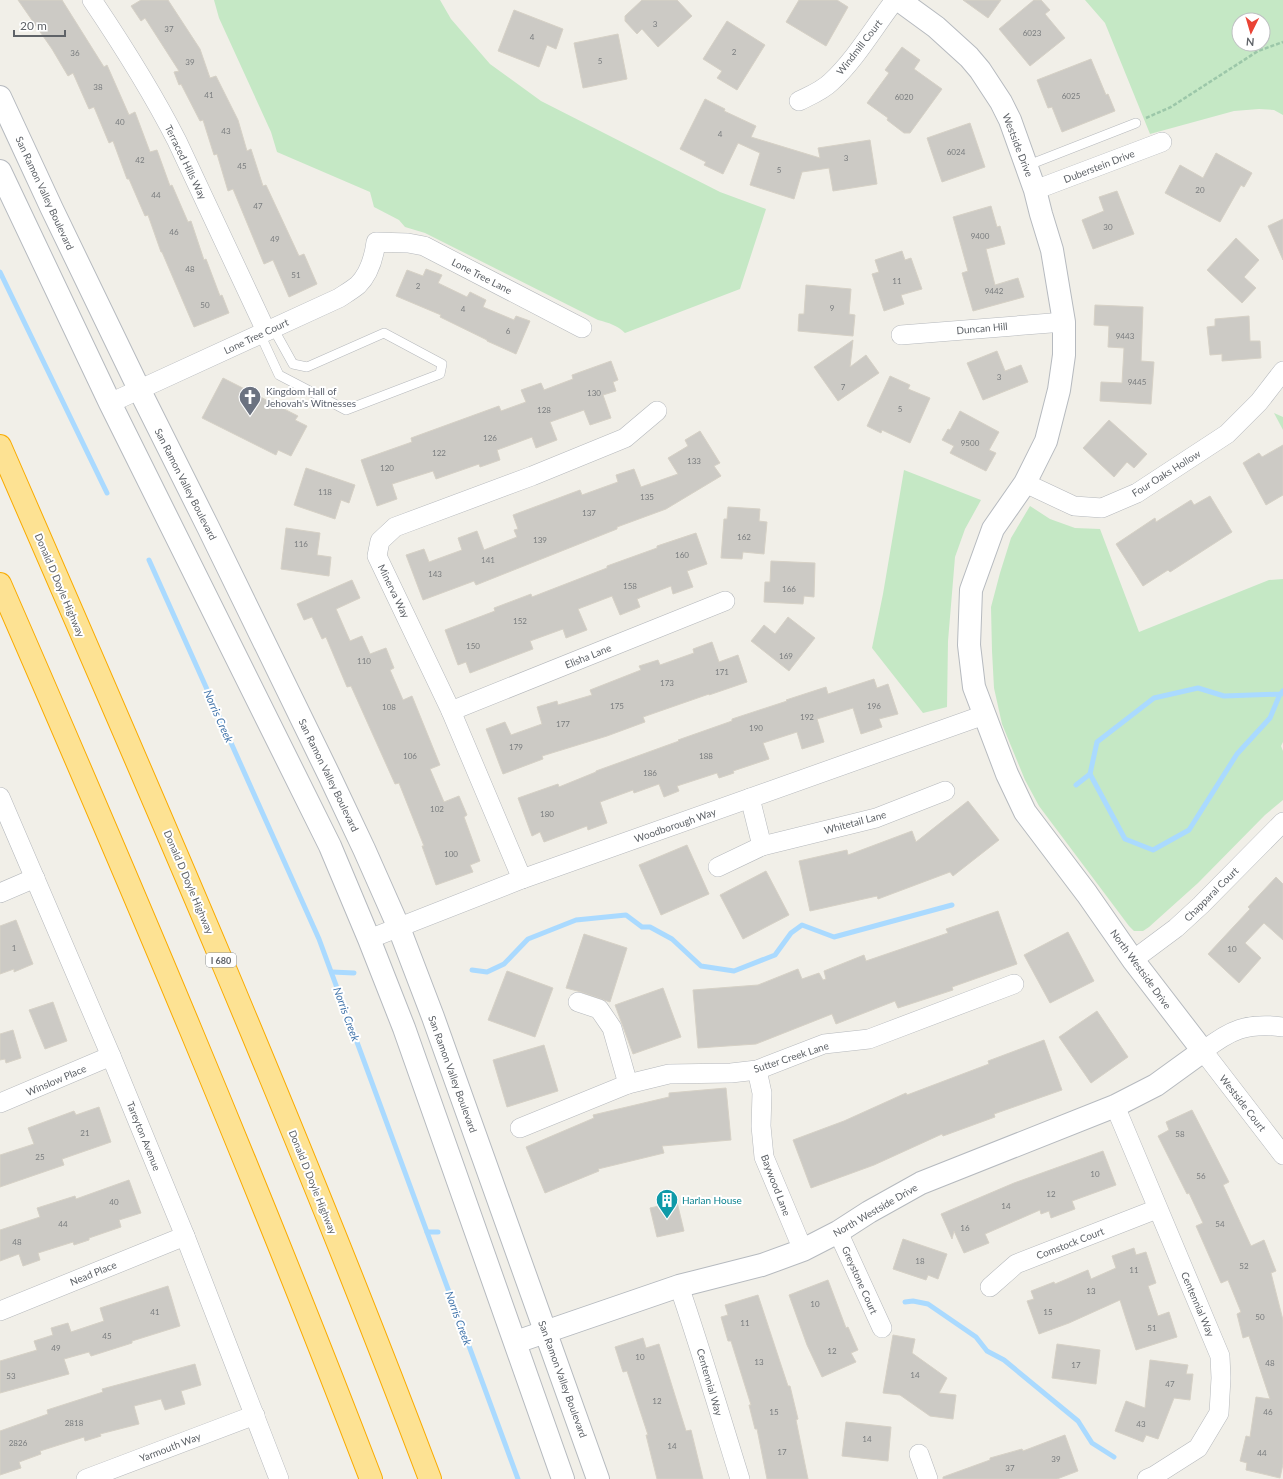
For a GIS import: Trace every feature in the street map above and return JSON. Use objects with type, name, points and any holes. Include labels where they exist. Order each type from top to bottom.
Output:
[{"type":"highway","name":"Donald D Doyle Highway","points":[[0,446],[172,842],[246,1019],[379,1346],[430,1479]]},
{"type":"highway","points":[[0,584],[125,871],[330,1372],[371,1479]]},
{"type":"main road","name":"Westside Drive","points":[[899,0],[948,37],[980,70],[1001,102],[1010,120],[1035,190]]},
{"type":"main road","name":"San Ramon Valley Boulevard","points":[[0,97],[139,389],[330,777],[399,928],[433,1017],[598,1479]]},
{"type":"main road","points":[[0,171],[110,403],[330,846],[404,1028],[516,1342],[563,1479]]},
{"type":"main road","name":"North Westside Drive","points":[[516,1342],[679,1286],[762,1265],[803,1250],[838,1232],[869,1212],[921,1183],[1115,1106],[1156,1085],[1203,1051],[1133,960],[1087,894],[1025,812],[1007,774],[974,687],[969,645],[971,590],[993,529],[1025,483],[1046,441],[1059,390],[1064,355],[1064,322],[1052,250],[1040,214],[1035,190]]},
{"type":"street","name":"Terraced Hills Way","points":[[92,0],[124,48],[163,114],[177,141],[267,336]]},
{"type":"street","name":"Windmill Court","points":[[799,100],[830,83],[850,60],[895,0]]},
{"type":"street","name":"Duberstein Drive","points":[[1035,190],[1162,142]]},
{"type":"street","name":"Lone Tree Court","points":[[110,403],[139,389],[267,336],[339,298],[358,285],[368,270],[374,255],[376,242]]},
{"type":"street","name":"Lone Tree Lane","points":[[376,242],[408,243],[424,246],[582,328]]},
{"type":"street","name":"Duncan Hill","points":[[901,335],[1064,322]]},
{"type":"street","name":"Four Oaks Hollow","points":[[1025,483],[1074,506],[1102,508],[1137,492],[1227,434],[1259,402],[1283,371]]},
{"type":"street","name":"Minerva Way","points":[[522,879],[451,711],[377,556],[380,541],[395,527],[532,476],[625,438],[657,411]]},
{"type":"street","name":"Elisha Lane","points":[[451,711],[725,601]]},
{"type":"street","name":"Woodborough Way","points":[[369,939],[522,879],[984,715]]},
{"type":"street","name":"Whitetail Lane","points":[[718,868],[762,846],[876,818],[945,791]]},
{"type":"street","name":"Tareyton Avenue","points":[[0,797],[111,1056],[185,1236],[279,1479]]},
{"type":"street","points":[[750,798],[762,846]]},
{"type":"street","name":"Chapparal Court","points":[[1133,960],[1176,928],[1201,905],[1283,822]]},
{"type":"street","points":[[0,893],[35,878]]},
{"type":"street","name":"Sutter Creek Lane","points":[[520,1128],[628,1084],[669,1074],[731,1073],[757,1070],[824,1044],[869,1039],[1014,984]]},
{"type":"street","points":[[578,1002],[599,1010],[612,1028],[628,1084]]},
{"type":"street","points":[[1203,1051],[1220,1038],[1231,1032],[1247,1027],[1261,1025],[1283,1027]]},
{"type":"street","name":"Westside Court","points":[[1203,1051],[1283,1155]]},
{"type":"street","name":"Winslow Place","points":[[0,1103],[111,1056]]},
{"type":"street","name":"Baywood Lane","points":[[757,1070],[762,1093],[761,1126],[764,1157],[803,1250]]},
{"type":"street","name":"Centennial Way","points":[[1115,1106],[1220,1356],[1221,1378],[1219,1413],[1198,1448],[1147,1479]]},
{"type":"street","name":"Comstock Court","points":[[990,1287],[1016,1264],[1158,1209]]},
{"type":"street","name":"Greystone Court","points":[[838,1232],[882,1328]]},
{"type":"street","name":"Nead Place","points":[[0,1310],[185,1236]]},
{"type":"street","name":"Centennial Way","points":[[679,1286],[700,1346],[740,1479]]},
{"type":"street","name":"Yarmouth Way","points":[[86,1479],[255,1415]]},
{"type":"street","points":[[918,1454],[928,1479]]},
{"type":"lane","points":[[1026,166],[1136,123]]},
{"type":"lane","points":[[384,333],[442,364],[440,374],[346,410],[279,375],[267,336],[283,346],[293,364],[308,367],[384,333]]},
{"type":"path","points":[[1136,123],[1171,107],[1258,51],[1283,42]]},
{"type":"green space","points":[[214,0],[440,0],[451,19],[490,64],[541,101],[720,192],[766,209],[740,289],[625,333],[616,326],[598,320],[425,233],[405,227],[399,220],[374,207],[370,192],[277,152],[271,132],[219,18]]},
{"type":"green space","points":[[1085,0],[1283,0],[1283,115],[1274,110],[1259,109],[1234,111],[1150,134],[1105,23]]},
{"type":"green space","points":[[1274,413],[1283,417],[1283,430]]},
{"type":"green space","points":[[904,470],[981,500],[965,529],[955,557],[948,641],[947,707],[923,713],[872,648],[883,594]]},
{"type":"green space","points":[[1030,506],[1050,519],[1075,528],[1100,529],[1139,632],[1269,580],[1283,579],[1283,742],[1281,746],[1283,751],[1283,800],[1265,815],[1198,883],[1143,931],[1134,931],[1129,926],[1039,806],[1025,780],[1002,724],[994,688],[991,607],[1011,538]]},
{"type":"building","points":[[18,0],[62,0],[104,67],[107,65],[129,115],[135,112],[150,152],[157,150],[170,186],[172,185],[188,222],[191,221],[204,260],[206,259],[220,296],[222,295],[229,313],[194,327],[161,252],[148,215],[145,216],[129,179],[127,179],[113,141],[109,143],[94,107],[89,109],[73,73],[68,76],[52,49]]},
{"type":"building","points":[[141,0],[168,0],[200,49],[210,78],[216,76],[238,120],[247,151],[251,149],[263,186],[266,185],[299,256],[304,254],[317,284],[289,297],[273,260],[264,264],[233,189],[228,191],[217,154],[214,155],[203,120],[200,121],[181,84],[179,85],[174,72],[179,71],[145,18],[141,21],[131,6]]},
{"type":"building","points":[[642,0],[677,0],[692,16],[658,47],[642,29],[637,34],[625,21],[625,16]]},
{"type":"building","points":[[799,0],[837,0],[848,7],[826,46],[786,22]]},
{"type":"building","points":[[963,0],[1001,0],[988,18]]},
{"type":"building","points":[[1034,0],[1041,0],[1050,10],[1045,14],[1065,38],[1030,66],[999,29]]},
{"type":"building","points":[[514,10],[563,29],[556,49],[547,45],[539,67],[498,51]]},
{"type":"building","points":[[727,21],[765,45],[737,90],[717,78],[722,71],[703,59]]},
{"type":"building","points":[[618,34],[627,79],[583,88],[574,43]]},
{"type":"building","points":[[902,47],[920,60],[914,69],[942,89],[910,133],[904,133],[887,120],[888,118],[867,103],[889,73],[885,70]]},
{"type":"building","points":[[1091,59],[1106,95],[1108,94],[1115,111],[1062,132],[1052,107],[1048,108],[1037,80]]},
{"type":"building","points":[[705,99],[725,109],[724,111],[756,126],[751,137],[820,158],[818,148],[870,140],[877,184],[833,191],[829,168],[802,172],[794,199],[750,185],[760,153],[738,143],[723,174],[704,165],[706,162],[680,149]]},
{"type":"building","points":[[970,123],[985,167],[942,182],[927,138]]},
{"type":"building","points":[[1216,153],[1252,173],[1244,187],[1241,185],[1220,222],[1165,193],[1180,165],[1203,178]]},
{"type":"building","points":[[1117,191],[1134,234],[1093,249],[1082,220],[1104,211],[1099,197]]},
{"type":"building","points":[[991,206],[997,227],[1000,226],[1005,244],[986,249],[995,285],[1018,278],[1024,297],[973,311],[962,273],[968,271],[953,217]]},
{"type":"building","points":[[1283,219],[1283,260],[1268,226]]},
{"type":"building","points":[[1236,238],[1259,260],[1244,277],[1256,288],[1242,303],[1207,270]]},
{"type":"building","points":[[902,251],[905,260],[911,258],[922,289],[901,295],[904,304],[884,311],[872,274],[879,272],[875,260]]},
{"type":"building","points":[[426,269],[442,275],[438,283],[467,297],[470,292],[486,300],[483,307],[514,320],[516,316],[530,321],[516,354],[440,317],[441,315],[396,296],[407,270],[423,276]]},
{"type":"building","points":[[806,285],[851,289],[849,314],[855,315],[853,336],[798,331],[799,314],[804,314]]},
{"type":"building","points":[[1095,305],[1143,307],[1141,361],[1154,362],[1151,404],[1100,401],[1101,382],[1122,383],[1124,348],[1108,347],[1109,326],[1094,325]]},
{"type":"building","points":[[1249,316],[1250,341],[1260,341],[1261,358],[1222,361],[1222,354],[1210,355],[1207,327],[1215,326],[1215,319]]},
{"type":"building","points":[[853,340],[850,367],[866,355],[879,373],[838,401],[814,367]]},
{"type":"building","points":[[997,351],[1005,371],[1021,365],[1028,382],[983,400],[967,363]]},
{"type":"building","points":[[611,361],[618,380],[613,382],[616,391],[603,395],[611,418],[590,425],[584,410],[550,422],[557,440],[536,448],[532,437],[497,450],[500,460],[480,467],[479,464],[436,479],[433,471],[392,484],[397,499],[377,506],[361,460],[412,442],[411,438],[499,406],[501,411],[526,402],[521,390],[541,383],[544,390],[573,379],[572,375]]},
{"type":"building","points":[[890,376],[910,385],[908,389],[930,398],[910,443],[882,430],[881,433],[867,426]]},
{"type":"building","name":"Kingdom Hall of Jehovah's Witnesses","points":[[223,378],[298,416],[295,420],[307,426],[291,456],[278,450],[276,455],[202,418]]},
{"type":"building","points":[[960,411],[999,432],[989,450],[996,453],[986,471],[950,453],[954,446],[942,440],[948,429],[950,430]]},
{"type":"building","points":[[1109,420],[1147,454],[1134,468],[1127,462],[1114,477],[1083,448]]},
{"type":"building","points":[[700,431],[720,463],[714,466],[721,476],[666,509],[617,527],[617,529],[476,585],[474,581],[423,600],[406,555],[424,549],[429,562],[462,550],[458,538],[477,531],[484,550],[517,537],[514,530],[518,529],[513,515],[580,490],[582,495],[618,482],[616,475],[634,469],[641,487],[678,474],[668,458],[688,446],[685,440]]},
{"type":"building","points":[[1283,445],[1283,495],[1266,505],[1243,463],[1259,453],[1262,457]]},
{"type":"building","points":[[306,468],[355,485],[349,503],[341,500],[335,519],[294,505]]},
{"type":"building","points":[[1210,496],[1232,532],[1170,572],[1168,570],[1143,586],[1116,544],[1155,518],[1156,522],[1191,500],[1194,505]]},
{"type":"building","points":[[728,507],[760,509],[759,521],[767,522],[764,554],[743,552],[742,559],[721,558],[724,519],[727,519]]},
{"type":"building","points":[[286,528],[320,533],[317,555],[331,557],[329,576],[281,569]]},
{"type":"building","points":[[696,533],[707,564],[687,571],[693,587],[673,594],[671,586],[637,599],[640,607],[620,615],[612,596],[578,609],[587,630],[566,638],[563,629],[530,641],[533,649],[470,673],[466,662],[458,665],[445,630],[495,611],[494,608],[531,594],[532,597],[607,568],[607,566],[657,548],[657,546]]},
{"type":"building","points":[[771,561],[815,563],[814,597],[804,596],[803,604],[764,602],[765,582],[770,582]]},
{"type":"building","points":[[352,580],[360,598],[336,609],[350,641],[362,636],[370,654],[386,648],[394,668],[390,670],[403,700],[412,696],[440,765],[430,769],[444,802],[459,796],[467,815],[464,817],[480,861],[470,865],[473,872],[436,885],[422,846],[424,846],[399,783],[395,784],[351,686],[347,687],[326,637],[322,639],[312,617],[304,620],[297,604]]},
{"type":"building","points":[[788,617],[815,638],[789,671],[751,641],[764,625],[775,634]]},
{"type":"building","points":[[712,642],[719,662],[738,655],[747,682],[643,717],[645,722],[607,736],[542,756],[543,759],[503,774],[486,729],[505,722],[511,735],[542,724],[537,707],[557,701],[558,705],[592,695],[590,690],[641,670],[639,666],[658,660],[660,665],[694,653],[693,649]]},
{"type":"building","points":[[874,679],[877,688],[888,684],[898,714],[879,719],[882,727],[861,734],[853,708],[817,719],[824,742],[802,749],[797,732],[763,743],[769,759],[733,771],[734,773],[719,778],[717,773],[677,786],[679,791],[664,797],[659,784],[634,793],[633,790],[600,802],[607,823],[588,830],[587,826],[544,842],[540,832],[532,836],[518,798],[558,784],[559,787],[596,771],[732,721],[732,719],[787,701],[786,700],[826,687],[828,694]]},
{"type":"building","points":[[968,801],[999,840],[953,876],[950,872],[878,899],[877,896],[810,911],[799,861],[847,850],[848,855],[912,831],[916,842]]},
{"type":"building","points":[[687,845],[709,894],[661,915],[639,865]]},
{"type":"building","points":[[766,871],[789,915],[743,939],[720,895]]},
{"type":"building","points":[[1276,877],[1283,884],[1283,940],[1264,923],[1245,943],[1261,958],[1239,983],[1208,954],[1250,909],[1248,907]]},
{"type":"building","points":[[998,911],[1017,964],[952,987],[953,990],[898,1008],[895,1001],[836,1024],[832,1014],[756,1044],[698,1048],[693,990],[758,985],[798,969],[802,979],[819,973],[823,980],[826,979],[824,971],[864,955],[866,961],[948,933],[946,929]]},
{"type":"building","points":[[16,920],[33,964],[14,972],[14,969],[0,974],[0,926]]},
{"type":"building","points":[[1068,932],[1094,981],[1050,1003],[1024,955]]},
{"type":"building","points":[[584,934],[627,948],[610,1002],[566,988]]},
{"type":"building","points":[[507,971],[553,988],[535,1037],[488,1020]]},
{"type":"building","points":[[663,988],[681,1037],[633,1054],[615,1005]]},
{"type":"building","points":[[53,1002],[67,1041],[45,1049],[29,1010]]},
{"type":"building","points":[[1097,1011],[1128,1057],[1091,1083],[1059,1037]]},
{"type":"building","points":[[13,1030],[21,1058],[6,1063],[5,1059],[0,1060],[0,1034]]},
{"type":"building","points":[[1044,1040],[1062,1090],[994,1114],[995,1117],[943,1136],[942,1134],[874,1165],[811,1188],[793,1140],[844,1121],[906,1093],[907,1095],[989,1064],[988,1061]]},
{"type":"building","points":[[544,1045],[558,1091],[507,1107],[493,1060]]},
{"type":"building","points":[[726,1088],[731,1140],[662,1146],[664,1153],[598,1169],[599,1171],[545,1193],[526,1147],[594,1118],[593,1115],[669,1097],[669,1093]]},
{"type":"building","points":[[99,1107],[111,1142],[62,1159],[64,1165],[0,1187],[0,1155],[34,1144],[28,1128],[74,1111],[76,1115]]},
{"type":"building","points":[[1192,1110],[1229,1182],[1223,1185],[1251,1246],[1264,1240],[1276,1271],[1271,1273],[1283,1320],[1283,1464],[1280,1478],[1246,1470],[1247,1463],[1240,1461],[1246,1436],[1250,1437],[1256,1397],[1270,1399],[1249,1336],[1243,1338],[1237,1314],[1241,1312],[1228,1280],[1221,1283],[1196,1226],[1203,1223],[1189,1193],[1187,1194],[1158,1136],[1169,1130],[1166,1122]]},
{"type":"building","points":[[1103,1151],[1116,1185],[1072,1201],[1075,1209],[1051,1218],[1049,1211],[1041,1214],[1040,1210],[985,1234],[989,1243],[964,1253],[954,1231],[952,1239],[941,1214],[1014,1183]]},
{"type":"building","points":[[129,1180],[141,1213],[119,1220],[121,1227],[74,1245],[73,1242],[38,1253],[40,1260],[23,1266],[19,1254],[0,1261],[0,1230],[40,1217],[37,1208],[75,1196],[76,1199]]},
{"type":"building","name":"Harlan House","points":[[677,1202],[684,1231],[657,1237],[650,1208]]},
{"type":"building","points":[[903,1239],[947,1254],[938,1279],[928,1275],[926,1280],[893,1269]]},
{"type":"building","points":[[1134,1248],[1136,1255],[1146,1252],[1156,1283],[1148,1286],[1158,1316],[1169,1312],[1177,1337],[1136,1350],[1120,1300],[1069,1323],[1039,1334],[1027,1301],[1034,1299],[1031,1291],[1054,1282],[1055,1284],[1088,1270],[1091,1279],[1116,1268],[1112,1256]]},
{"type":"building","points":[[828,1280],[846,1328],[848,1327],[858,1350],[851,1353],[856,1362],[822,1377],[807,1345],[789,1295]]},
{"type":"building","points":[[168,1286],[180,1326],[91,1356],[89,1352],[64,1359],[69,1374],[0,1393],[0,1361],[37,1350],[34,1341],[53,1335],[51,1328],[68,1323],[71,1332],[104,1321],[100,1308]]},
{"type":"building","points":[[758,1295],[788,1386],[790,1386],[798,1419],[796,1420],[808,1479],[767,1479],[757,1429],[755,1429],[749,1405],[751,1405],[731,1341],[728,1341],[721,1317],[728,1315],[725,1305]]},
{"type":"building","points":[[893,1335],[915,1339],[912,1353],[947,1378],[939,1393],[956,1395],[953,1419],[930,1416],[900,1395],[883,1393]]},
{"type":"building","points":[[643,1338],[646,1348],[659,1344],[686,1431],[691,1430],[703,1479],[657,1479],[646,1435],[648,1435],[627,1371],[623,1372],[615,1347]]},
{"type":"building","points":[[1057,1344],[1100,1350],[1096,1384],[1052,1378]]},
{"type":"building","points":[[1150,1360],[1188,1365],[1186,1374],[1193,1374],[1190,1400],[1174,1398],[1158,1439],[1146,1435],[1143,1442],[1115,1431],[1126,1401],[1145,1408]]},
{"type":"building","points":[[195,1364],[201,1385],[181,1391],[185,1404],[165,1410],[161,1399],[134,1406],[139,1424],[100,1434],[101,1436],[85,1441],[84,1437],[40,1451],[41,1454],[19,1462],[21,1468],[0,1475],[0,1431],[48,1414],[47,1410],[103,1392],[102,1389]]},
{"type":"building","points":[[846,1422],[891,1427],[888,1461],[842,1456]]},
{"type":"building","points":[[1065,1435],[1078,1471],[1057,1479],[943,1479],[943,1477],[990,1460],[990,1458],[1022,1449],[1023,1451]]},
{"type":"waterway","points":[[0,272],[107,493]]},
{"type":"waterway","name":"Norris Creek","points":[[149,560],[319,939],[518,1479]]},
{"type":"waterway","points":[[1076,785],[1090,774],[1097,742],[1154,698],[1198,688],[1224,696],[1281,694],[1283,691]]},
{"type":"waterway","points":[[1090,774],[1125,839],[1153,850],[1189,830],[1237,754],[1270,718],[1280,694]]},
{"type":"waterway","points":[[472,970],[487,972],[504,964],[528,939],[576,920],[626,915],[642,927],[650,927],[672,939],[701,966],[734,971],[775,955],[791,933],[802,925],[834,937],[952,905]]},
{"type":"waterway","points":[[332,972],[354,973]]},
{"type":"waterway","points":[[427,1232],[438,1232]]},
{"type":"waterway","points":[[905,1302],[913,1301],[928,1304],[976,1337],[987,1351],[1004,1360],[1078,1421],[1092,1443],[1114,1457]]},
{"type":"place","name":"Kingdom Hall of Jehovah's Witnesses","points":[[250,416]]},
{"type":"place","name":"Harlan House","points":[[667,1220]]}]
